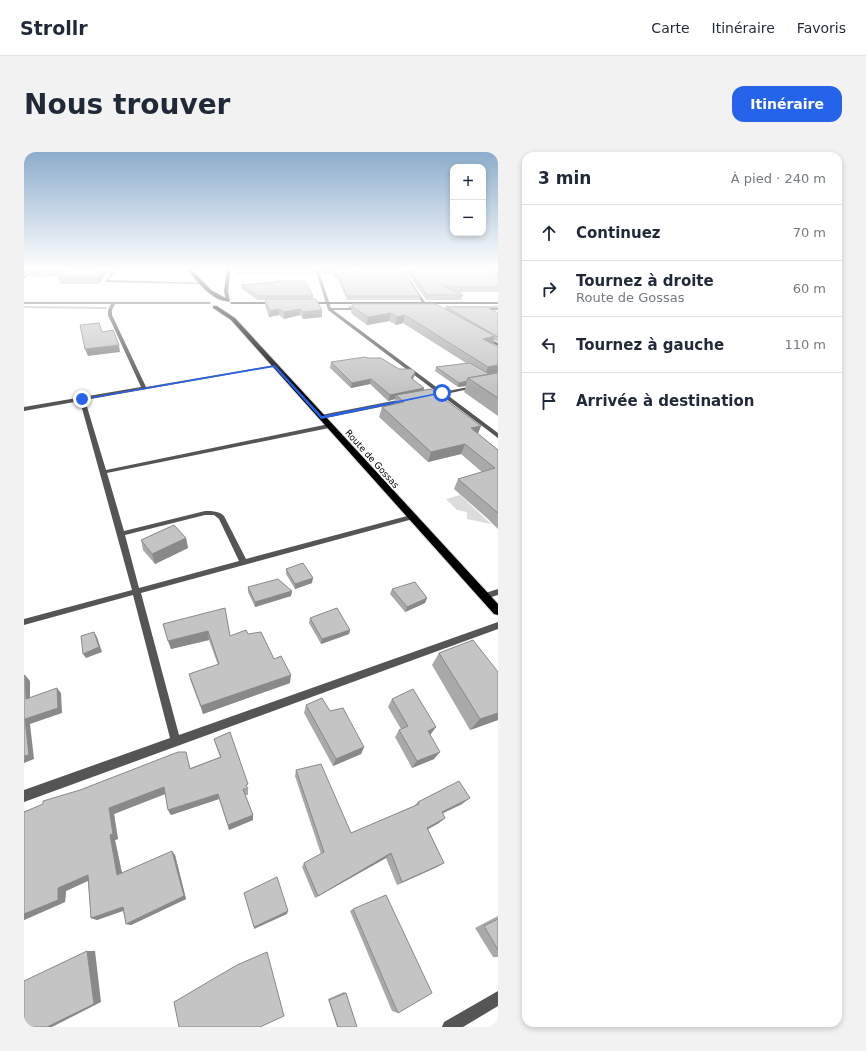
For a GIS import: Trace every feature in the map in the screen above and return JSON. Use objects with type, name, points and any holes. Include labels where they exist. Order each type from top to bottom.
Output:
[{"type":"main road","points":[[218,309],[233,318]]},
{"type":"main road","points":[[230,309],[233,318]]},
{"type":"main road","name":"Route de Gossas","points":[[233,318],[328,426],[498,611]]},
{"type":"street","points":[[111,309],[110,315],[144,388]]},
{"type":"street","points":[[329,309],[367,309]]},
{"type":"street","points":[[329,309],[498,436]]},
{"type":"street","points":[[427,309],[435,309]]},
{"type":"street","points":[[474,309],[498,309]]},
{"type":"street","points":[[479,334],[498,345]]},
{"type":"street","points":[[24,409],[275,366]]},
{"type":"street","points":[[434,395],[484,385]]},
{"type":"street","points":[[82,399],[121,534],[176,742]]},
{"type":"street","points":[[321,417],[412,399]]},
{"type":"street","points":[[104,472],[328,426]]},
{"type":"street","points":[[121,534],[205,513],[219,514],[244,563]]},
{"type":"street","points":[[24,622],[411,517]]},
{"type":"street","points":[[485,596],[498,592]]},
{"type":"street","points":[[24,796],[498,625]]},
{"type":"street","points":[[450,1027],[498,998]]},
{"type":"shaded area","points":[[460,495],[491,524],[467,519],[467,512],[457,510],[446,499]]},
{"type":"building","points":[[269,309],[321,309],[322,310],[303,312],[300,309],[284,312],[279,309],[270,311]]},
{"type":"building","points":[[355,309],[445,309],[495,336],[483,339],[498,347],[498,365],[488,367],[405,315],[397,317],[391,313],[368,317]]},
{"type":"building","points":[[449,309],[490,309],[498,313],[498,337]]},
{"type":"building","points":[[99,323],[102,332],[113,330],[119,345],[85,349],[80,325]]},
{"type":"building","points":[[365,357],[381,358],[399,369],[412,369],[415,372],[411,378],[424,388],[390,395],[371,379],[352,383],[331,362]]},
{"type":"building","points":[[470,363],[489,374],[468,378],[467,381],[459,383],[436,367]]},
{"type":"building","points":[[498,373],[498,398],[468,378]]},
{"type":"building","points":[[431,389],[481,426],[471,428],[498,450],[498,513],[458,479],[495,468],[465,444],[431,452],[382,407],[404,402],[396,395]]},
{"type":"building","points":[[174,525],[186,538],[152,554],[141,540]]},
{"type":"building","points":[[303,563],[313,578],[295,584],[286,569]]},
{"type":"building","points":[[278,579],[292,591],[255,602],[248,587]]},
{"type":"building","points":[[415,582],[427,598],[407,607],[392,589]]},
{"type":"building","points":[[225,608],[230,636],[246,630],[248,634],[261,632],[274,659],[281,656],[291,675],[201,706],[189,674],[219,664],[208,631],[168,641],[163,624]]},
{"type":"building","points":[[337,608],[350,630],[322,639],[310,618]]},
{"type":"building","points":[[94,632],[99,647],[83,654],[81,636]]},
{"type":"building","points":[[473,640],[498,672],[498,713],[480,719],[439,653]]},
{"type":"building","points":[[25,675],[26,699],[57,688],[58,708],[25,719],[29,755],[24,756],[24,676]]},
{"type":"building","points":[[413,689],[436,727],[428,731],[440,752],[417,761],[399,730],[408,726],[392,699]]},
{"type":"building","points":[[322,698],[330,711],[343,708],[364,747],[336,759],[306,705]]},
{"type":"building","points":[[230,732],[248,784],[246,785],[248,789],[243,789],[253,815],[228,825],[218,794],[168,810],[164,787],[109,808],[113,834],[110,835],[117,875],[172,851],[184,896],[126,924],[123,907],[91,918],[88,875],[58,888],[58,900],[24,914],[24,812],[43,804],[43,801],[80,790],[178,752],[186,752],[190,769],[221,757],[214,739]]},
{"type":"building","points":[[321,764],[351,833],[419,804],[418,802],[459,781],[470,798],[442,812],[445,818],[427,828],[444,863],[402,882],[391,853],[318,896],[304,863],[324,852],[296,770]]},
{"type":"building","points":[[277,877],[288,911],[254,927],[244,893]]},
{"type":"building","points":[[386,895],[432,993],[398,1013],[353,909]]},
{"type":"building","points":[[498,919],[498,950],[484,926]]},
{"type":"building","points":[[87,951],[94,1004],[47,1027],[24,1027],[24,981]]},
{"type":"building","points":[[267,952],[284,1016],[260,1027],[179,1027],[174,1002],[237,965]]},
{"type":"building","points":[[346,993],[357,1027],[338,1027],[329,1000]]},
{"type":"route","points":[[82,399],[275,366],[321,417],[442,393]]}]
